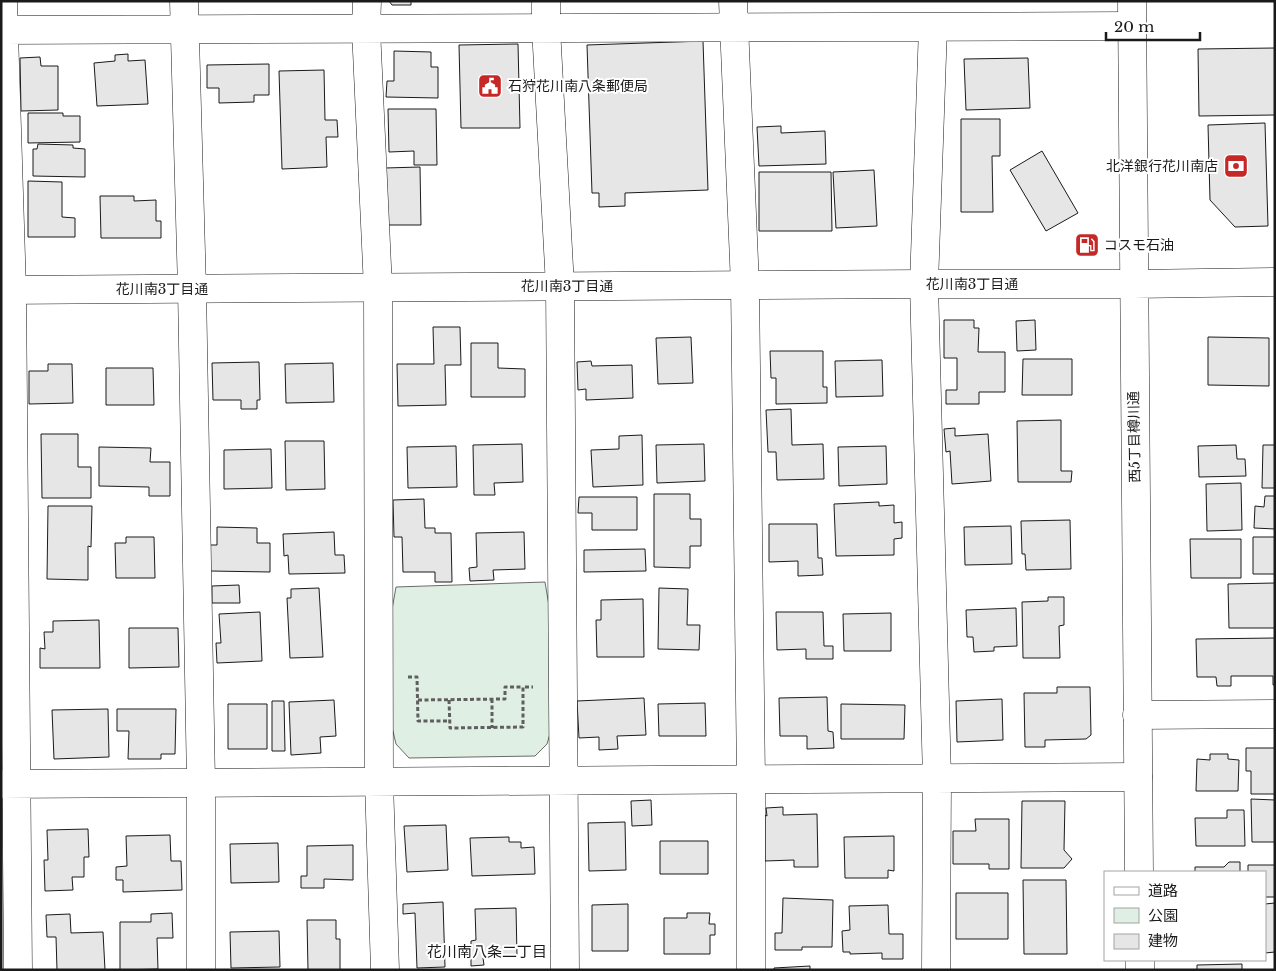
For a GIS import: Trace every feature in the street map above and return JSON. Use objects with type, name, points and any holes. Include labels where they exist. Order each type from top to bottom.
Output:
[{"type":"street","points":[[3,1],[7,290],[8,784],[18,970]]},
{"type":"street","points":[[184,1],[192,289],[201,970]]},
{"type":"street","points":[[367,1],[366,29],[378,288],[379,782],[385,970]]},
{"type":"street","points":[[546,1],[560,286],[566,970]]},
{"type":"street","points":[[2,30],[546,28],[733,14],[933,27],[1132,14]]},
{"type":"street","points":[[733,14],[745,285],[751,780],[750,970]]},
{"type":"street","name":"西5丁目樽川通","points":[[1132,14],[1139,871]]},
{"type":"street","points":[[933,27],[924,284],[936,779],[936,970]]},
{"type":"street","name":"花川南3丁目通","points":[[7,290],[1275,282]]},
{"type":"street","points":[[1137,715],[1275,714]]},
{"type":"street","points":[[8,784],[1138,777]]},
{"type":"path","points":[[380,677],[417,677],[418,722],[450,721]]},
{"type":"path","points":[[418,700],[505,699],[505,687],[563,688]]},
{"type":"path","points":[[449,700],[450,728],[524,727],[523,687]]},
{"type":"path","points":[[492,699],[492,728]]},
{"type":"green space","points":[[545,582],[563,689],[547,744],[535,756],[409,758],[396,744],[380,677],[396,587]]},
{"type":"building","points":[[389,1],[411,1],[411,5],[392,5]]},
{"type":"building","points":[[703,41],[708,190],[625,193],[625,206],[599,207],[599,193],[592,193],[587,45]]},
{"type":"building","name":"石狩花川南八条郵便局","points":[[518,44],[520,128],[461,128],[459,45]]},
{"type":"building","points":[[1275,48],[1275,115],[1199,116],[1198,49]]},
{"type":"building","points":[[394,51],[431,52],[431,67],[438,67],[438,98],[386,97],[387,81],[394,81]]},
{"type":"building","points":[[128,54],[128,61],[145,60],[148,104],[97,106],[94,63],[115,61],[115,55]]},
{"type":"building","points":[[40,57],[41,66],[58,66],[58,110],[21,111],[20,58]]},
{"type":"building","points":[[1028,58],[1030,108],[966,110],[964,59]]},
{"type":"building","points":[[269,64],[269,95],[254,95],[254,102],[219,103],[219,88],[207,88],[207,65]]},
{"type":"building","points":[[324,70],[325,120],[337,120],[338,137],[326,137],[327,167],[282,169],[279,71]]},
{"type":"building","points":[[388,109],[436,109],[437,165],[414,165],[414,151],[389,152]]},
{"type":"building","points":[[28,113],[63,113],[63,116],[80,116],[80,142],[28,143]]},
{"type":"building","points":[[961,119],[1000,119],[1000,156],[992,156],[993,212],[961,212]]},
{"type":"building","points":[[1265,123],[1268,226],[1235,227],[1210,200],[1208,125]]},
{"type":"building","points":[[781,126],[781,133],[825,131],[826,164],[759,166],[757,127]]},
{"type":"building","points":[[38,144],[73,145],[73,148],[85,149],[85,177],[33,176],[33,149],[37,149]]},
{"type":"building","points":[[1042,151],[1078,213],[1046,231],[1010,170]]},
{"type":"building","points":[[420,167],[421,225],[386,225],[385,168]]},
{"type":"building","points":[[874,170],[877,226],[836,228],[833,172]]},
{"type":"building","points":[[759,172],[831,172],[832,231],[759,231]]},
{"type":"building","points":[[28,181],[62,182],[62,217],[75,218],[75,237],[28,237]]},
{"type":"building","points":[[100,196],[134,196],[134,201],[156,200],[156,221],[161,221],[161,238],[101,238]]},
{"type":"building","points":[[944,320],[974,320],[974,328],[979,328],[978,352],[1005,352],[1005,392],[979,392],[979,404],[946,404],[946,390],[957,390],[957,358],[944,358]]},
{"type":"building","points":[[1035,320],[1036,350],[1017,351],[1016,321]]},
{"type":"building","points":[[433,327],[460,327],[461,365],[445,365],[446,405],[398,406],[397,364],[434,364]]},
{"type":"building","points":[[691,337],[693,383],[658,384],[656,338]]},
{"type":"building","points":[[1208,337],[1269,338],[1269,386],[1208,385]]},
{"type":"building","points":[[471,343],[498,343],[498,368],[525,369],[525,397],[471,397]]},
{"type":"building","points":[[770,351],[823,351],[823,387],[827,387],[827,403],[776,404],[776,378],[771,378]]},
{"type":"building","points":[[1023,359],[1072,359],[1072,395],[1022,395]]},
{"type":"building","points":[[882,360],[883,396],[836,397],[835,361]]},
{"type":"building","points":[[591,361],[592,366],[632,365],[633,398],[586,400],[586,389],[578,390],[577,362]]},
{"type":"building","points":[[259,362],[260,400],[257,400],[257,409],[241,409],[241,400],[213,400],[212,363]]},
{"type":"building","points":[[333,363],[334,402],[286,403],[285,364]]},
{"type":"building","points":[[48,364],[72,364],[73,403],[29,404],[29,371],[48,371]]},
{"type":"building","points":[[106,368],[153,368],[154,405],[106,405]]},
{"type":"building","points":[[791,409],[792,445],[823,444],[824,479],[777,480],[776,452],[768,452],[766,410]]},
{"type":"building","points":[[1061,420],[1061,471],[1072,471],[1071,482],[1018,482],[1017,421]]},
{"type":"building","points":[[955,428],[955,436],[988,434],[991,481],[952,484],[950,451],[946,452],[944,429]]},
{"type":"building","points":[[41,434],[78,434],[78,467],[91,467],[91,498],[42,498]]},
{"type":"building","points":[[642,435],[643,485],[593,487],[591,450],[619,449],[619,436]]},
{"type":"building","points":[[285,441],[324,441],[325,489],[286,490]]},
{"type":"building","points":[[522,444],[523,482],[494,483],[495,495],[474,495],[473,445]]},
{"type":"building","points":[[704,444],[705,481],[657,483],[656,445]]},
{"type":"building","points":[[1236,445],[1237,459],[1245,459],[1246,476],[1199,477],[1198,446]]},
{"type":"building","points":[[1263,445],[1275,445],[1275,488],[1262,488]]},
{"type":"building","points":[[456,446],[457,487],[408,488],[407,447]]},
{"type":"building","points":[[886,446],[887,484],[839,486],[838,447]]},
{"type":"building","points":[[99,447],[151,448],[150,462],[170,462],[170,496],[149,496],[149,487],[99,486]]},
{"type":"building","points":[[271,449],[272,488],[224,489],[224,450]]},
{"type":"building","points":[[1241,483],[1242,530],[1207,531],[1206,484]]},
{"type":"building","points":[[654,494],[690,494],[690,519],[701,519],[701,546],[690,546],[690,568],[654,567]]},
{"type":"building","points":[[1265,496],[1275,496],[1275,529],[1254,528],[1255,506],[1264,507]]},
{"type":"building","points":[[579,497],[637,497],[637,530],[592,530],[592,513],[578,513]]},
{"type":"building","points":[[424,499],[425,528],[435,528],[435,533],[451,533],[452,582],[435,582],[435,572],[403,572],[402,537],[394,537],[393,500]]},
{"type":"building","points":[[879,502],[879,506],[894,505],[894,523],[902,522],[902,538],[894,539],[894,555],[836,556],[834,504]]},
{"type":"building","points":[[48,506],[92,506],[91,547],[88,546],[88,580],[47,579]]},
{"type":"building","points":[[1070,520],[1071,569],[1026,570],[1025,554],[1022,554],[1021,521]]},
{"type":"building","points":[[769,524],[817,524],[818,558],[822,558],[823,575],[798,576],[798,561],[769,562]]},
{"type":"building","points":[[1011,526],[1012,564],[965,565],[964,527]]},
{"type":"building","points":[[217,527],[257,528],[257,543],[270,543],[270,572],[210,571],[210,545],[217,545]]},
{"type":"building","points":[[334,532],[335,555],[344,555],[345,573],[289,574],[288,555],[284,556],[283,534]]},
{"type":"building","points":[[524,532],[525,569],[493,570],[494,580],[470,581],[469,568],[477,567],[476,533]]},
{"type":"building","points":[[126,537],[154,537],[155,578],[116,578],[115,543],[126,543]]},
{"type":"building","points":[[1253,537],[1275,537],[1275,574],[1253,574]]},
{"type":"building","points":[[1190,539],[1241,539],[1241,578],[1191,578]]},
{"type":"building","points":[[645,549],[646,571],[584,572],[584,550]]},
{"type":"building","points":[[1275,583],[1275,628],[1229,628],[1228,584]]},
{"type":"building","points":[[239,585],[240,603],[212,603],[212,586]]},
{"type":"building","points":[[319,588],[323,657],[290,658],[287,598],[291,598],[291,589]]},
{"type":"building","points":[[659,588],[688,589],[687,625],[700,625],[699,650],[658,649]]},
{"type":"building","points":[[1048,597],[1064,597],[1064,625],[1059,626],[1060,658],[1023,658],[1022,602],[1048,601]]},
{"type":"building","points":[[643,599],[644,657],[597,657],[596,620],[601,620],[601,600]]},
{"type":"building","points":[[1016,608],[1017,646],[994,647],[994,651],[974,652],[973,637],[967,637],[966,610]]},
{"type":"building","points":[[260,612],[262,661],[217,663],[216,643],[221,643],[219,614]]},
{"type":"building","points":[[776,612],[823,612],[824,646],[833,646],[833,659],[806,659],[806,649],[777,650]]},
{"type":"building","points":[[891,613],[891,651],[844,651],[843,614]]},
{"type":"building","points":[[99,620],[100,668],[40,668],[40,648],[45,649],[44,632],[53,632],[53,621]]},
{"type":"building","points":[[129,628],[178,628],[179,667],[129,668]]},
{"type":"building","points":[[1275,638],[1275,685],[1273,685],[1273,676],[1231,676],[1231,686],[1217,686],[1216,677],[1197,677],[1196,639]]},
{"type":"building","points":[[1057,687],[1090,687],[1091,735],[1086,739],[1045,740],[1045,747],[1025,747],[1024,693],[1057,693]]},
{"type":"building","points":[[827,697],[828,731],[833,732],[834,748],[807,749],[807,736],[780,736],[779,698]]},
{"type":"building","points":[[644,698],[646,735],[617,736],[618,749],[599,750],[599,737],[579,738],[577,701]]},
{"type":"building","points":[[1002,699],[1003,740],[957,742],[956,701]]},
{"type":"building","points":[[334,700],[336,736],[320,737],[321,753],[291,755],[289,702]]},
{"type":"building","points":[[272,701],[284,701],[285,751],[272,751]]},
{"type":"building","points":[[705,703],[706,736],[659,736],[658,704]]},
{"type":"building","points":[[228,704],[267,704],[267,749],[228,749]]},
{"type":"building","points":[[841,704],[905,705],[904,739],[841,739]]},
{"type":"building","points":[[108,709],[109,757],[54,759],[52,710]]},
{"type":"building","points":[[117,709],[176,709],[175,754],[161,754],[161,759],[128,759],[129,731],[117,731]]},
{"type":"building","points":[[1246,748],[1275,748],[1275,794],[1251,794],[1251,771],[1246,771]]},
{"type":"building","points":[[1210,754],[1228,754],[1228,759],[1239,760],[1238,791],[1196,791],[1197,759],[1210,760]]},
{"type":"building","points":[[1251,799],[1275,800],[1275,842],[1252,842]]},
{"type":"building","points":[[651,800],[652,825],[632,826],[631,801]]},
{"type":"building","points":[[1022,801],[1065,801],[1064,850],[1072,859],[1064,868],[1021,868]]},
{"type":"building","points":[[783,807],[783,815],[817,814],[818,867],[794,867],[794,860],[765,861],[766,808]]},
{"type":"building","points":[[1227,810],[1244,810],[1245,846],[1196,846],[1195,818],[1227,818]]},
{"type":"building","points":[[975,819],[1009,819],[1009,869],[989,869],[989,864],[953,864],[953,831],[976,831]]},
{"type":"building","points":[[625,822],[626,870],[589,871],[588,823]]},
{"type":"building","points":[[446,825],[448,870],[407,872],[404,826]]},
{"type":"building","points":[[88,829],[89,857],[84,857],[84,877],[72,877],[73,890],[45,891],[44,860],[48,860],[47,830]]},
{"type":"building","points":[[170,835],[171,861],[181,861],[182,890],[123,892],[123,880],[116,880],[116,867],[127,866],[126,836]]},
{"type":"building","points":[[894,836],[894,871],[888,870],[888,878],[845,878],[844,837]]},
{"type":"building","points":[[509,837],[509,842],[521,842],[521,848],[534,847],[535,874],[472,876],[470,838]]},
{"type":"building","points":[[660,841],[708,841],[708,874],[660,874]]},
{"type":"building","points":[[278,843],[279,882],[231,883],[230,844]]},
{"type":"building","points":[[353,845],[353,880],[324,879],[324,888],[301,888],[301,876],[307,876],[307,846]]},
{"type":"building","points":[[1229,862],[1240,862],[1240,871],[1195,871],[1195,867],[1224,867]]},
{"type":"building","points":[[1248,865],[1275,865],[1275,897],[1266,897],[1266,871],[1248,871]]},
{"type":"building","points":[[1023,880],[1066,880],[1067,954],[1024,954]]},
{"type":"building","points":[[956,893],[1008,893],[1008,939],[956,939]]},
{"type":"building","points":[[783,898],[833,900],[832,947],[802,947],[802,950],[775,950],[775,933],[782,933]]},
{"type":"building","points":[[443,902],[445,967],[417,968],[415,913],[403,914],[403,904]]},
{"type":"building","points":[[1275,903],[1275,952],[1266,953],[1266,904]]},
{"type":"building","points":[[628,904],[628,951],[592,951],[592,905]]},
{"type":"building","points":[[888,905],[889,934],[903,934],[903,959],[882,959],[882,953],[850,954],[850,952],[843,952],[842,931],[850,930],[849,906]]},
{"type":"building","points":[[516,908],[517,956],[483,958],[484,965],[471,966],[471,941],[476,940],[475,909]]},
{"type":"building","points":[[172,913],[173,938],[157,938],[158,969],[120,970],[120,922],[151,922],[151,914]]},
{"type":"building","points":[[687,913],[710,913],[709,924],[715,924],[715,935],[710,935],[710,954],[664,954],[664,918],[687,918]]},
{"type":"building","points":[[70,914],[71,933],[103,932],[105,970],[57,970],[56,937],[47,937],[46,915]]},
{"type":"building","points":[[307,920],[336,920],[336,939],[340,939],[340,970],[308,970]]},
{"type":"building","points":[[279,931],[280,967],[231,968],[230,932]]},
{"type":"building","points":[[1242,964],[1242,970],[1197,970],[1197,965]]},
{"type":"building","points":[[810,966],[810,970],[774,970],[774,968]]},
{"type":"place","name":"石狩花川南八条郵便局","points":[[490,86]]},
{"type":"place","name":"北洋銀行花川南店","points":[[1236,166]]},
{"type":"place","name":"コスモ石油","points":[[1087,245]]},
{"type":"district","name":"花川南八条二丁目","points":[[487,952]]}]
